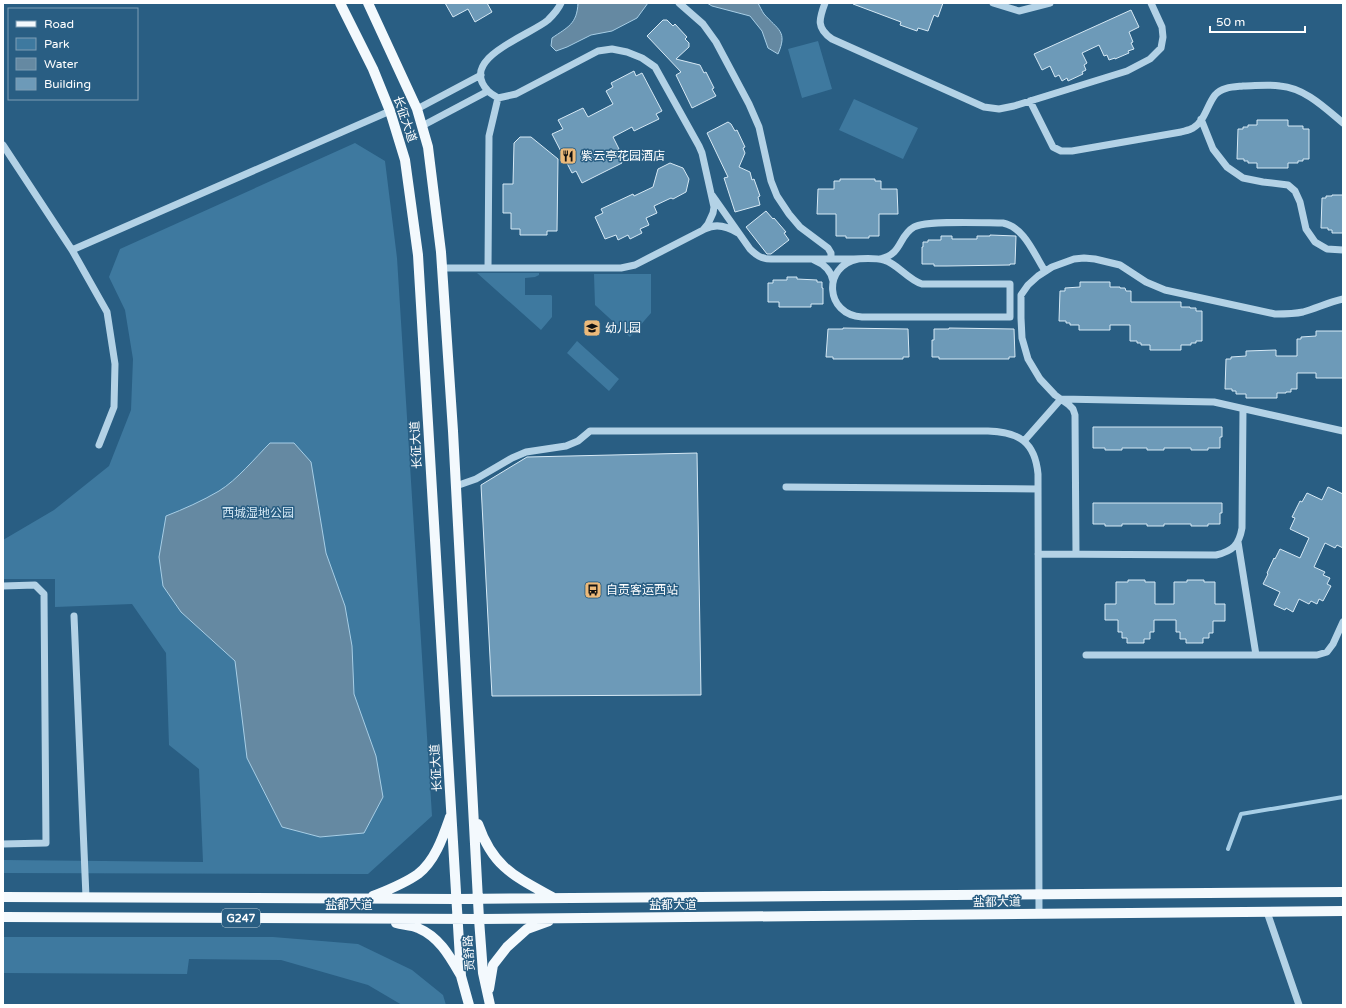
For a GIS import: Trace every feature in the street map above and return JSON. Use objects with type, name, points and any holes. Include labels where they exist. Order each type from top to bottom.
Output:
[{"type":"main road","name":"长征大道","points":[[340,3],[373,69],[390,111],[405,160],[418,255],[456,899]]},
{"type":"main road","name":"长征大道","points":[[368,3],[417,109],[428,147],[442,252],[478,898]]},
{"type":"main road","points":[[473,811],[482,836],[492,854],[507,870],[526,883],[554,898]]},
{"type":"main road","points":[[368,898],[400,885],[419,873],[431,859],[442,838],[451,814]]},
{"type":"main road","name":"盐都大道","points":[[3,897],[456,899],[1343,892]]},
{"type":"main road","name":"贡舒路","points":[[478,898],[483,974],[489,1000]]},
{"type":"main road","name":"贡舒路","points":[[456,899],[461,976],[469,1005]]},
{"type":"main road","name":"盐都大道","points":[[3,917],[556,919],[1343,912]]},
{"type":"main road","points":[[371,918],[417,927],[434,937],[447,952],[461,976]]},
{"type":"main road","points":[[489,1000],[493,965],[507,947],[527,929],[556,919]]},
{"type":"street","points":[[561,3],[558,9],[547,21],[497,51],[486,60],[482,68],[481,80],[488,91],[498,98],[516,94],[598,52],[612,49],[627,52],[642,58],[655,67],[702,153],[714,207],[708,224],[703,230]]},
{"type":"street","points":[[679,3],[703,24],[716,42],[749,104],[759,127],[777,196],[800,227],[828,248],[831,253],[831,259]]},
{"type":"street","points":[[825,3],[820,19],[821,26],[824,33],[832,39],[984,107],[999,109],[1127,71],[1150,59],[1161,48],[1163,37],[1162,27],[1151,3]]},
{"type":"street","points":[[993,3],[1019,11],[1050,3]]},
{"type":"street","points":[[417,109],[481,76]]},
{"type":"street","points":[[1030,101],[1053,146],[1062,151],[1072,151],[1181,132],[1193,128],[1202,119],[1214,96],[1228,87],[1265,85],[1281,86],[1296,90],[1316,101],[1343,122]]},
{"type":"street","points":[[422,126],[488,91]]},
{"type":"street","points":[[488,268],[489,136],[498,98]]},
{"type":"street","points":[[72,250],[390,111]]},
{"type":"street","points":[[1202,119],[1214,149],[1227,167],[1243,178],[1288,185],[1295,191],[1300,202],[1306,229],[1315,242],[1327,249],[1343,250]]},
{"type":"street","points":[[3,145],[72,250],[107,312],[115,364],[114,407],[99,445]]},
{"type":"street","points":[[710,192],[750,248],[756,255],[766,259],[879,259],[885,258],[894,252],[908,231],[922,224],[1003,224],[1014,227],[1022,234],[1045,271]]},
{"type":"street","points":[[442,268],[622,268],[635,265],[710,226],[725,226],[740,234]]},
{"type":"street","points":[[1075,415],[1073,409],[1047,388],[1033,369],[1024,348],[1022,338],[1021,300],[1023,290],[1045,271],[1067,261],[1084,258],[1120,265],[1146,282],[1165,290],[1275,314],[1303,312],[1326,303],[1343,299]]},
{"type":"street","points":[[810,259],[825,265],[832,274],[834,296],[838,306],[848,315],[854,317],[1021,318]]},
{"type":"street","points":[[833,283],[837,272],[843,265],[850,260],[858,259]]},
{"type":"street","points":[[879,259],[890,263],[912,279],[922,284],[1010,284],[1010,318]]},
{"type":"street","points":[[1024,441],[1061,399]]},
{"type":"street","points":[[1061,399],[1214,402],[1343,431]]},
{"type":"street","points":[[1076,554],[1075,415],[1076,404],[1083,400]]},
{"type":"street","points":[[1038,554],[1216,556],[1226,553],[1238,542],[1242,528],[1243,409]]},
{"type":"street","points":[[456,486],[476,479],[512,458],[526,452],[566,446],[578,441],[590,431],[1003,431],[1015,435],[1024,441],[1032,450],[1037,461],[1038,489],[1039,914]]},
{"type":"street","points":[[786,487],[1038,489]]},
{"type":"street","points":[[1238,542],[1256,654]]},
{"type":"street","points":[[3,586],[35,585],[44,594],[46,836],[46,843],[3,844]]},
{"type":"street","points":[[74,616],[86,897]]},
{"type":"street","points":[[1086,655],[1317,655],[1327,652],[1333,644],[1343,622]]},
{"type":"street","points":[[1266,912],[1299,1005]]},
{"type":"green space","points":[[818,41],[832,89],[802,98],[788,49]]},
{"type":"green space","points":[[854,99],[918,128],[903,159],[839,130]]},
{"type":"green space","name":"西城湿地公园","points":[[355,143],[385,161],[397,258],[432,816],[368,874],[3,873],[3,860],[203,862],[199,769],[169,745],[166,653],[132,604],[55,607],[55,579],[3,579],[3,540],[54,510],[109,466],[131,410],[133,359],[125,310],[109,277],[120,249]]},
{"type":"green space","points":[[477,273],[539,273],[539,275],[535,277],[525,278],[525,295],[551,295],[552,317],[541,330]]},
{"type":"green space","points":[[594,274],[651,274],[651,313],[630,337],[595,305]]},
{"type":"green space","points":[[577,341],[619,379],[609,391],[567,353]]},
{"type":"green space","points":[[3,937],[273,937],[358,944],[412,970],[443,995],[446,1005],[402,1005],[368,985],[281,960],[189,959],[187,974],[3,973]]},
{"type":"water","points":[[578,3],[648,3],[637,18],[612,31],[591,35],[556,51],[551,46],[552,38],[567,28],[574,20]]},
{"type":"water","points":[[707,3],[758,3],[764,14],[782,35],[781,46],[778,54],[768,48],[762,31],[750,16],[712,6]]},
{"type":"water","points":[[270,443],[294,443],[311,462],[326,553],[345,606],[352,646],[354,694],[376,756],[383,797],[364,833],[320,837],[282,827],[247,758],[235,661],[181,612],[163,586],[159,557],[166,516],[186,508],[219,491],[239,475]]},
{"type":"building","points":[[445,3],[487,3],[492,12],[475,22],[468,9],[453,17]]},
{"type":"building","points":[[853,3],[943,3],[938,17],[934,15],[928,31],[918,28],[917,31],[900,25],[901,22]]},
{"type":"building","points":[[1131,10],[1139,27],[1129,32],[1134,49],[1128,51],[1129,53],[1109,60],[1107,55],[1104,56],[1099,45],[1082,53],[1087,63],[1084,65],[1086,70],[1082,72],[1083,74],[1068,81],[1067,78],[1062,81],[1059,75],[1055,77],[1050,66],[1042,70],[1034,54]]},
{"type":"building","points":[[663,20],[667,20],[673,26],[675,24],[687,37],[685,39],[689,43],[689,47],[676,59],[700,65],[704,73],[706,72],[714,88],[712,89],[716,96],[692,108],[676,75],[681,72],[647,36]]},
{"type":"building","points":[[634,71],[636,76],[642,73],[662,111],[656,114],[659,119],[634,131],[632,127],[613,137],[619,149],[615,151],[622,163],[582,183],[576,171],[572,173],[552,134],[563,129],[558,120],[583,108],[588,117],[613,104],[606,91],[613,87],[611,83]]},
{"type":"building","points":[[1257,120],[1288,120],[1288,126],[1303,126],[1303,129],[1309,129],[1309,159],[1303,159],[1303,161],[1298,161],[1298,163],[1288,163],[1288,168],[1257,168],[1257,163],[1248,163],[1248,161],[1244,161],[1244,159],[1237,159],[1238,129],[1248,127],[1248,125],[1257,125]]},
{"type":"building","points":[[728,122],[735,131],[737,130],[745,147],[743,148],[745,153],[739,167],[750,172],[752,180],[754,179],[760,196],[758,197],[760,205],[735,212],[724,178],[728,177],[707,133]]},
{"type":"building","points":[[520,137],[531,137],[558,159],[557,231],[547,231],[547,235],[520,235],[520,229],[511,229],[511,213],[503,213],[503,184],[513,184],[514,143]]},
{"type":"building","points":[[670,163],[683,168],[689,179],[686,192],[673,199],[671,198],[654,206],[657,213],[646,218],[649,225],[640,229],[642,233],[630,239],[628,235],[618,240],[616,235],[605,239],[595,217],[603,213],[601,209],[633,194],[634,196],[653,187],[658,169]]},
{"type":"building","points":[[840,179],[875,179],[875,181],[881,181],[881,189],[897,189],[898,214],[879,214],[879,236],[869,236],[869,238],[846,238],[846,236],[836,236],[836,214],[817,214],[818,189],[834,189],[834,181],[840,181]]},
{"type":"building","points":[[1332,195],[1343,195],[1343,233],[1332,233],[1332,230],[1328,230],[1328,228],[1321,228],[1322,198]]},
{"type":"building","points":[[766,211],[786,232],[784,233],[789,240],[771,254],[767,254],[746,227]]},
{"type":"building","points":[[941,236],[952,236],[952,239],[977,239],[977,236],[1016,236],[1015,264],[934,266],[934,264],[922,264],[923,242],[928,242],[928,240],[941,240]]},
{"type":"building","points":[[787,277],[797,277],[797,279],[817,280],[817,282],[822,282],[823,304],[811,304],[811,307],[779,307],[779,302],[768,302],[768,283],[773,283],[773,280],[787,280]]},
{"type":"building","points":[[1080,282],[1110,282],[1110,287],[1120,287],[1125,288],[1126,291],[1131,291],[1131,302],[1181,302],[1181,307],[1196,308],[1196,311],[1202,311],[1202,341],[1196,341],[1196,343],[1191,343],[1191,345],[1181,345],[1181,350],[1150,350],[1150,345],[1141,345],[1141,343],[1137,343],[1137,341],[1130,341],[1130,325],[1110,325],[1110,330],[1079,330],[1079,325],[1070,325],[1070,323],[1066,323],[1066,321],[1059,321],[1060,291],[1065,291],[1065,288],[1080,287]]},
{"type":"building","points":[[828,329],[908,329],[909,357],[903,357],[903,359],[833,359],[833,357],[826,357]]},
{"type":"building","points":[[934,329],[1014,329],[1015,357],[1009,357],[1009,359],[939,359],[939,357],[932,357],[932,340],[934,340]]},
{"type":"building","points":[[1316,331],[1343,331],[1343,378],[1316,378],[1316,373],[1297,373],[1297,389],[1291,389],[1291,392],[1286,393],[1277,393],[1277,398],[1246,398],[1246,394],[1236,394],[1236,391],[1232,391],[1232,389],[1225,389],[1226,359],[1231,359],[1231,357],[1246,356],[1246,351],[1276,350],[1276,356],[1297,356],[1297,339],[1301,339],[1301,337],[1316,336]]},
{"type":"building","points":[[1093,427],[1222,427],[1222,437],[1220,437],[1220,448],[1208,448],[1208,450],[1191,450],[1191,448],[1164,448],[1164,450],[1147,450],[1147,448],[1122,448],[1122,450],[1105,450],[1105,448],[1093,448]]},
{"type":"building","name":"自贡客运西站","points":[[697,453],[701,695],[492,696],[481,485],[527,457]]},
{"type":"building","points":[[1328,487],[1343,494],[1343,548],[1337,545],[1335,548],[1325,543],[1314,567],[1325,572],[1323,575],[1330,578],[1327,584],[1331,586],[1323,601],[1319,599],[1317,604],[1311,601],[1309,604],[1299,599],[1293,612],[1286,608],[1285,610],[1274,605],[1280,592],[1263,584],[1274,558],[1275,559],[1280,549],[1300,558],[1309,538],[1290,529],[1295,518],[1292,517],[1300,501],[1302,502],[1307,493],[1322,500]]},
{"type":"building","points":[[1093,503],[1222,503],[1222,513],[1220,513],[1220,524],[1208,524],[1208,526],[1191,526],[1191,524],[1164,524],[1164,526],[1147,526],[1147,524],[1122,524],[1122,526],[1105,526],[1105,524],[1093,524]]},
{"type":"building","points":[[1128,580],[1145,580],[1145,582],[1155,582],[1155,604],[1174,604],[1174,582],[1204,580],[1204,582],[1215,582],[1215,604],[1225,604],[1225,621],[1213,621],[1213,633],[1209,633],[1209,638],[1203,638],[1203,643],[1186,643],[1186,639],[1180,639],[1180,632],[1176,632],[1176,620],[1154,620],[1154,632],[1150,632],[1150,639],[1144,639],[1144,643],[1127,643],[1127,638],[1122,638],[1122,632],[1118,632],[1118,620],[1105,620],[1105,604],[1116,604],[1116,582],[1128,582]]},
{"type":"waterway","points":[[1228,849],[1241,814],[1343,797]]},
{"type":"place","name":"紫云亭花园酒店","points":[[568,156]]},
{"type":"place","name":"幼儿园","points":[[592,328]]},
{"type":"place","name":"自贡客运西站","points":[[593,590]]}]
